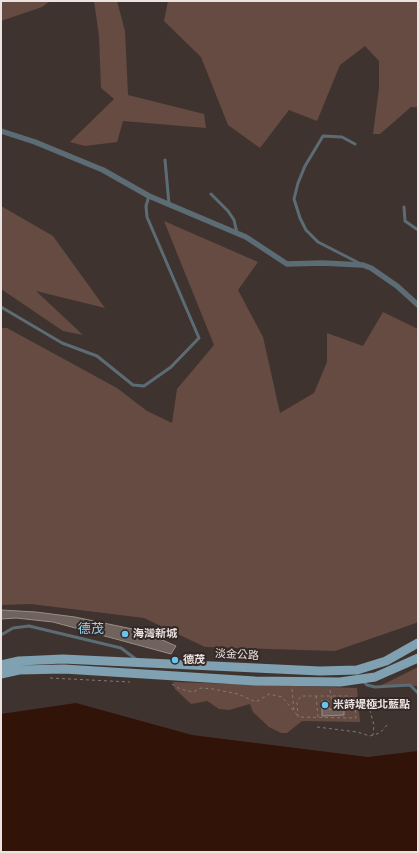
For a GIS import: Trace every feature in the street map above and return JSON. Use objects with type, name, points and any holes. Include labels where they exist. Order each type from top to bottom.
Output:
[{"type":"main road","name":"淡金公路","points":[[1,665],[19,661],[63,659],[320,671],[357,670],[386,661],[418,643]]},
{"type":"main road","points":[[1,674],[19,670],[64,669],[255,681],[340,682],[362,680],[382,675],[418,658]]},
{"type":"street","points":[[1,131],[35,142],[103,170],[149,196],[246,237],[287,264],[322,263],[363,265],[380,272],[418,306]]},
{"type":"lane","points":[[355,144],[342,137],[322,136],[305,166],[298,183],[294,199],[300,218],[306,230],[318,242],[363,265]]},
{"type":"lane","points":[[165,160],[169,204]]},
{"type":"lane","points":[[212,194],[228,210],[234,220],[237,233]]},
{"type":"lane","points":[[1,307],[62,343],[97,356],[133,386],[144,386],[171,367],[199,338],[147,217],[146,206],[149,196]]},
{"type":"lane","points":[[404,207],[405,221],[418,230]]},
{"type":"lane","points":[[1,635],[13,628],[29,626],[121,648],[141,662],[144,675]]},
{"type":"lane","points":[[362,680],[367,685],[375,687],[410,685],[418,693]]},
{"type":"path","points":[[169,682],[187,691],[193,692],[201,688],[213,689],[238,694],[256,702],[269,694],[282,697],[298,717]]},
{"type":"path","points":[[292,688],[294,712]]},
{"type":"path","points":[[330,689],[333,709]]},
{"type":"path","points":[[298,717],[297,702],[301,696],[354,698],[364,702],[370,711],[374,725],[373,735]]},
{"type":"path","points":[[316,696],[318,717]]},
{"type":"path","points":[[298,717],[356,718],[354,698]]},
{"type":"path","points":[[317,727],[373,735],[380,733],[388,725]]},
{"type":"shaded area","points":[[1,1],[50,1],[42,7],[1,21]]},
{"type":"shaded area","points":[[94,1],[117,1],[125,31],[128,95],[204,114],[206,128],[123,121],[117,142],[85,146],[70,142],[114,99],[101,88],[99,36]]},
{"type":"shaded area","points":[[168,1],[418,1],[418,107],[411,107],[380,134],[373,134],[379,88],[379,61],[365,46],[340,65],[317,121],[289,110],[260,148],[228,125],[201,57],[164,21]]},
{"type":"shaded area","points":[[1,206],[53,236],[105,308],[36,291],[83,335],[63,331],[1,289]]},
{"type":"shaded area","points":[[164,221],[258,262],[238,290],[263,337],[280,413],[314,393],[327,362],[327,333],[363,346],[383,312],[418,329],[418,621],[416,623],[335,651],[205,647],[144,618],[31,604],[1,605],[1,328],[7,328],[117,388],[147,411],[172,423],[177,389],[214,345]]},
{"type":"shaded area","points":[[418,667],[418,686],[381,685],[388,682]]},
{"type":"shaded area","points":[[173,682],[357,688],[360,722],[302,721],[287,733],[281,733],[269,727],[253,712],[250,704],[229,710],[219,709],[207,701],[191,704],[175,689]]},
{"type":"shaded area","points":[[76,703],[192,735],[368,757],[418,751],[418,852],[1,852],[1,714]]},
{"type":"building","name":"海灣新城","points":[[1,610],[36,612],[75,617],[142,631],[176,646],[171,654],[53,622],[16,618],[1,619]]},
{"type":"building","name":"米詩堤極北藍點","points":[[322,701],[328,701],[329,709],[338,709],[338,701],[344,701],[344,715],[322,716]]},
{"type":"place","name":"海灣新城","points":[[125,634]]},
{"type":"place","name":"德茂","points":[[175,660]]},
{"type":"place","name":"米詩堤極北藍點","points":[[325,705]]},
{"type":"district","name":"德茂","points":[[91,629]]}]
